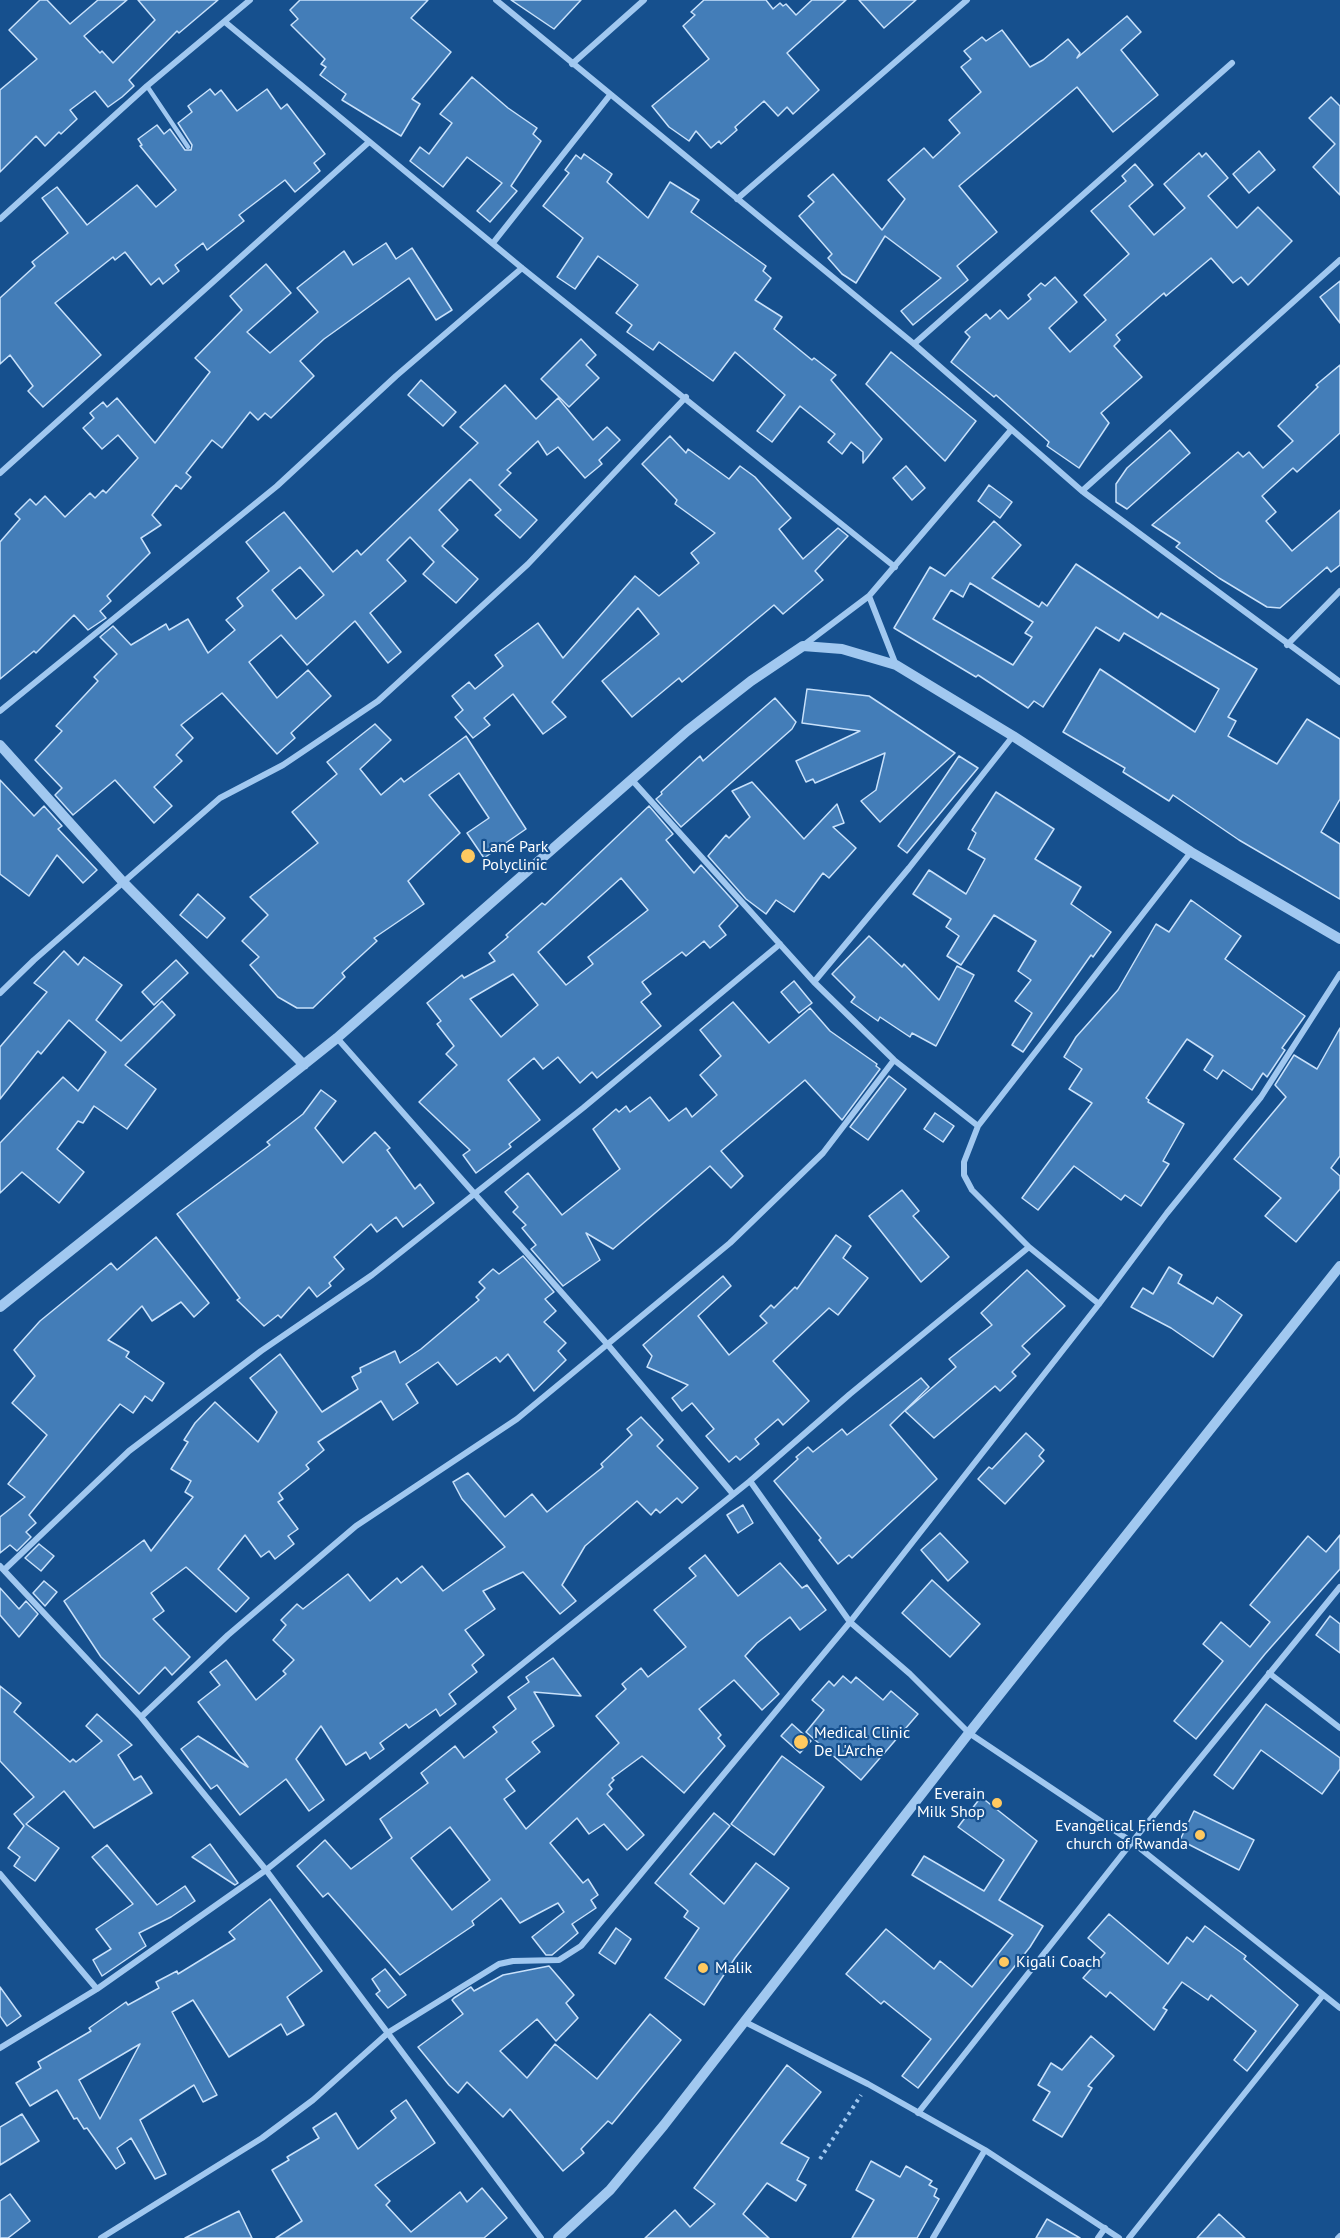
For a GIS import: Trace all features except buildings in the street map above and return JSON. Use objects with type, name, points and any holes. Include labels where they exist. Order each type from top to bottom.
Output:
[{"type":"street","points":[[0,219],[147,87],[250,0]]},
{"type":"street","points":[[496,0],[914,344],[1082,491],[1340,682]]},
{"type":"street","points":[[572,64],[645,0]]},
{"type":"street","points":[[737,199],[967,0]]},
{"type":"street","points":[[225,22],[522,267],[895,567]]},
{"type":"street","points":[[914,344],[1232,63]]},
{"type":"street","points":[[493,243],[610,95]]},
{"type":"street","points":[[0,473],[369,142]]},
{"type":"street","points":[[1082,491],[1340,260]]},
{"type":"street","points":[[0,711],[278,486],[396,375],[522,267]]},
{"type":"street","points":[[0,993],[220,798],[283,765],[378,701],[528,564],[686,397]]},
{"type":"street","points":[[0,1307],[337,1038],[632,780],[741,688],[869,596],[1011,430]]},
{"type":"street","points":[[1287,645],[1340,591]]},
{"type":"street","points":[[869,596],[896,665]]},
{"type":"street","points":[[802,646],[843,649],[896,665],[1013,736],[1191,852],[1340,939]]},
{"type":"street","points":[[814,982],[909,868],[1013,736]]},
{"type":"street","points":[[0,745],[123,882],[304,1065]]},
{"type":"street","points":[[632,780],[814,982],[894,1060],[978,1126]]},
{"type":"street","points":[[1099,1304],[1029,1247],[972,1190],[964,1175],[964,1162],[978,1126],[1191,852]]},
{"type":"street","points":[[541,2238],[266,1870],[141,1717],[2,1568],[129,1451],[261,1351],[372,1275],[476,1194],[780,944]]},
{"type":"street","points":[[102,2238],[262,2138],[313,2100],[389,2032],[499,1964],[513,1961],[559,1960],[581,1946],[850,1622],[1099,1304],[1167,1213],[1261,1097],[1340,974]]},
{"type":"street","points":[[337,1038],[608,1345],[733,1494]]},
{"type":"street","points":[[141,1717],[237,1627],[356,1526],[517,1419],[730,1243],[823,1153],[894,1060]]},
{"type":"street","points":[[0,2048],[97,1989],[266,1870],[750,1481],[850,1394],[1029,1247]]},
{"type":"street","points":[[558,2238],[610,2190],[745,2022],[969,1732],[1340,1266]]},
{"type":"street","points":[[750,1481],[850,1622],[910,1674],[969,1732],[1132,1842],[1340,2008]]},
{"type":"street","points":[[918,2113],[1132,1842],[1340,1587]]},
{"type":"street","points":[[1269,1673],[1340,1728]]},
{"type":"street","points":[[0,1874],[97,1989]]},
{"type":"street","points":[[1129,2238],[1323,1995]]},
{"type":"street","points":[[745,2022],[868,2084],[985,2150],[1119,2238]]},
{"type":"street","points":[[933,2238],[985,2150]]},
{"type":"street","points":[[1098,2238],[1105,2228]]},
{"type":"lane","points":[[147,87],[188,147]]},
{"type":"path","points":[[820,2159],[868,2084]]},
{"type":"place","name":"Lane Park Polyclinic","points":[[468,856]]},
{"type":"place","name":"Medical Clinic De L'Arche","points":[[801,1742]]},
{"type":"place","name":"Everain Milk Shop","points":[[997,1803]]},
{"type":"place","name":"Evangelical Friends church of Rwanda","points":[[1200,1835]]},
{"type":"place","name":"Kigali Coach","points":[[1004,1962]]},
{"type":"place","name":"Malik","points":[[703,1968]]}]
